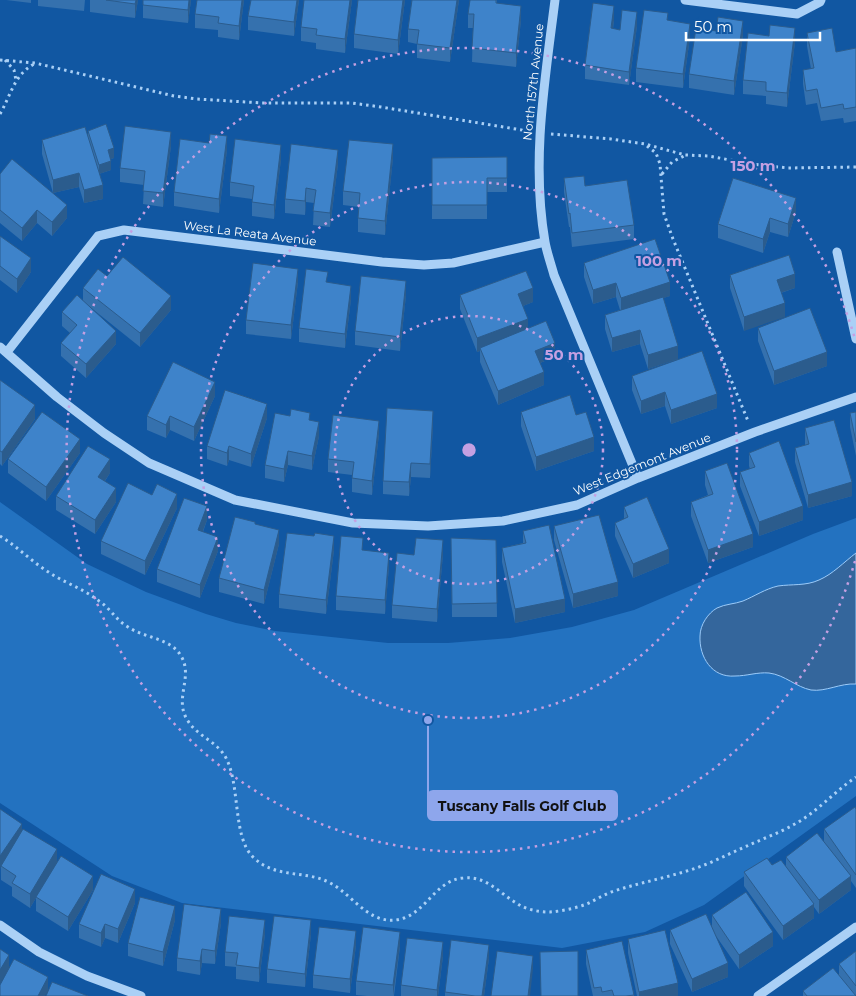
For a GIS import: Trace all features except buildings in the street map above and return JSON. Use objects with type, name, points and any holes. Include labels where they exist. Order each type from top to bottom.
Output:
[{"type":"street","name":"North 157th Avenue","points":[[554,0],[539,132],[539,177],[545,242],[554,275],[638,478]]},
{"type":"street","points":[[685,0],[796,14],[821,1]]},
{"type":"street","name":"West La Reata Avenue","points":[[3,350],[98,236],[124,230],[382,262],[424,265],[452,262],[545,242]]},
{"type":"street","points":[[837,252],[856,339]]},
{"type":"street","name":"West Edgemont Avenue","points":[[3,350],[57,397],[104,433],[149,463],[235,500],[353,523],[428,526],[503,521],[577,505],[638,478],[754,432],[856,397]]},
{"type":"street","points":[[0,925],[39,952],[87,976],[141,996]]},
{"type":"street","points":[[758,996],[856,927]]},
{"type":"path","points":[[0,60],[35,63],[174,96],[196,99],[262,103],[352,103],[539,132],[645,144],[685,155],[709,156],[751,164],[788,168],[856,167]]},
{"type":"path","points":[[5,60],[14,70],[16,80]]},
{"type":"path","points":[[0,114],[16,80],[24,70],[35,63]]},
{"type":"path","points":[[645,144],[656,153],[661,174],[664,214],[673,239],[754,432]]},
{"type":"path","points":[[661,174],[672,162],[685,155]]},
{"type":"path","points":[[0,536],[51,574],[102,602],[119,621],[128,627],[176,650],[182,657],[186,672],[181,701],[185,716],[189,724],[221,750],[226,757],[236,796],[245,846],[251,856],[262,865],[275,871],[317,878],[333,884],[364,911],[374,917],[385,920],[406,918],[415,912],[444,884],[462,878],[482,880],[517,904],[528,909],[540,912],[553,912],[572,908],[589,903],[612,892],[691,870],[794,825],[856,777]]},
{"type":"shaded area","points":[[0,502],[87,564],[146,592],[206,614],[236,623],[275,631],[388,643],[448,643],[510,638],[572,627],[634,610],[813,534],[856,518],[856,796],[704,905],[645,932],[562,948],[182,903],[112,876],[0,803]]},
{"type":"shaded area","points":[[856,553],[856,684],[811,690],[775,674],[727,676],[720,674],[709,665],[700,644],[700,632],[705,620],[714,610],[743,601],[773,587],[804,584],[819,580],[834,571]]},
{"type":"place","name":"Tuscany Falls Golf Club","points":[[428,720]]}]
